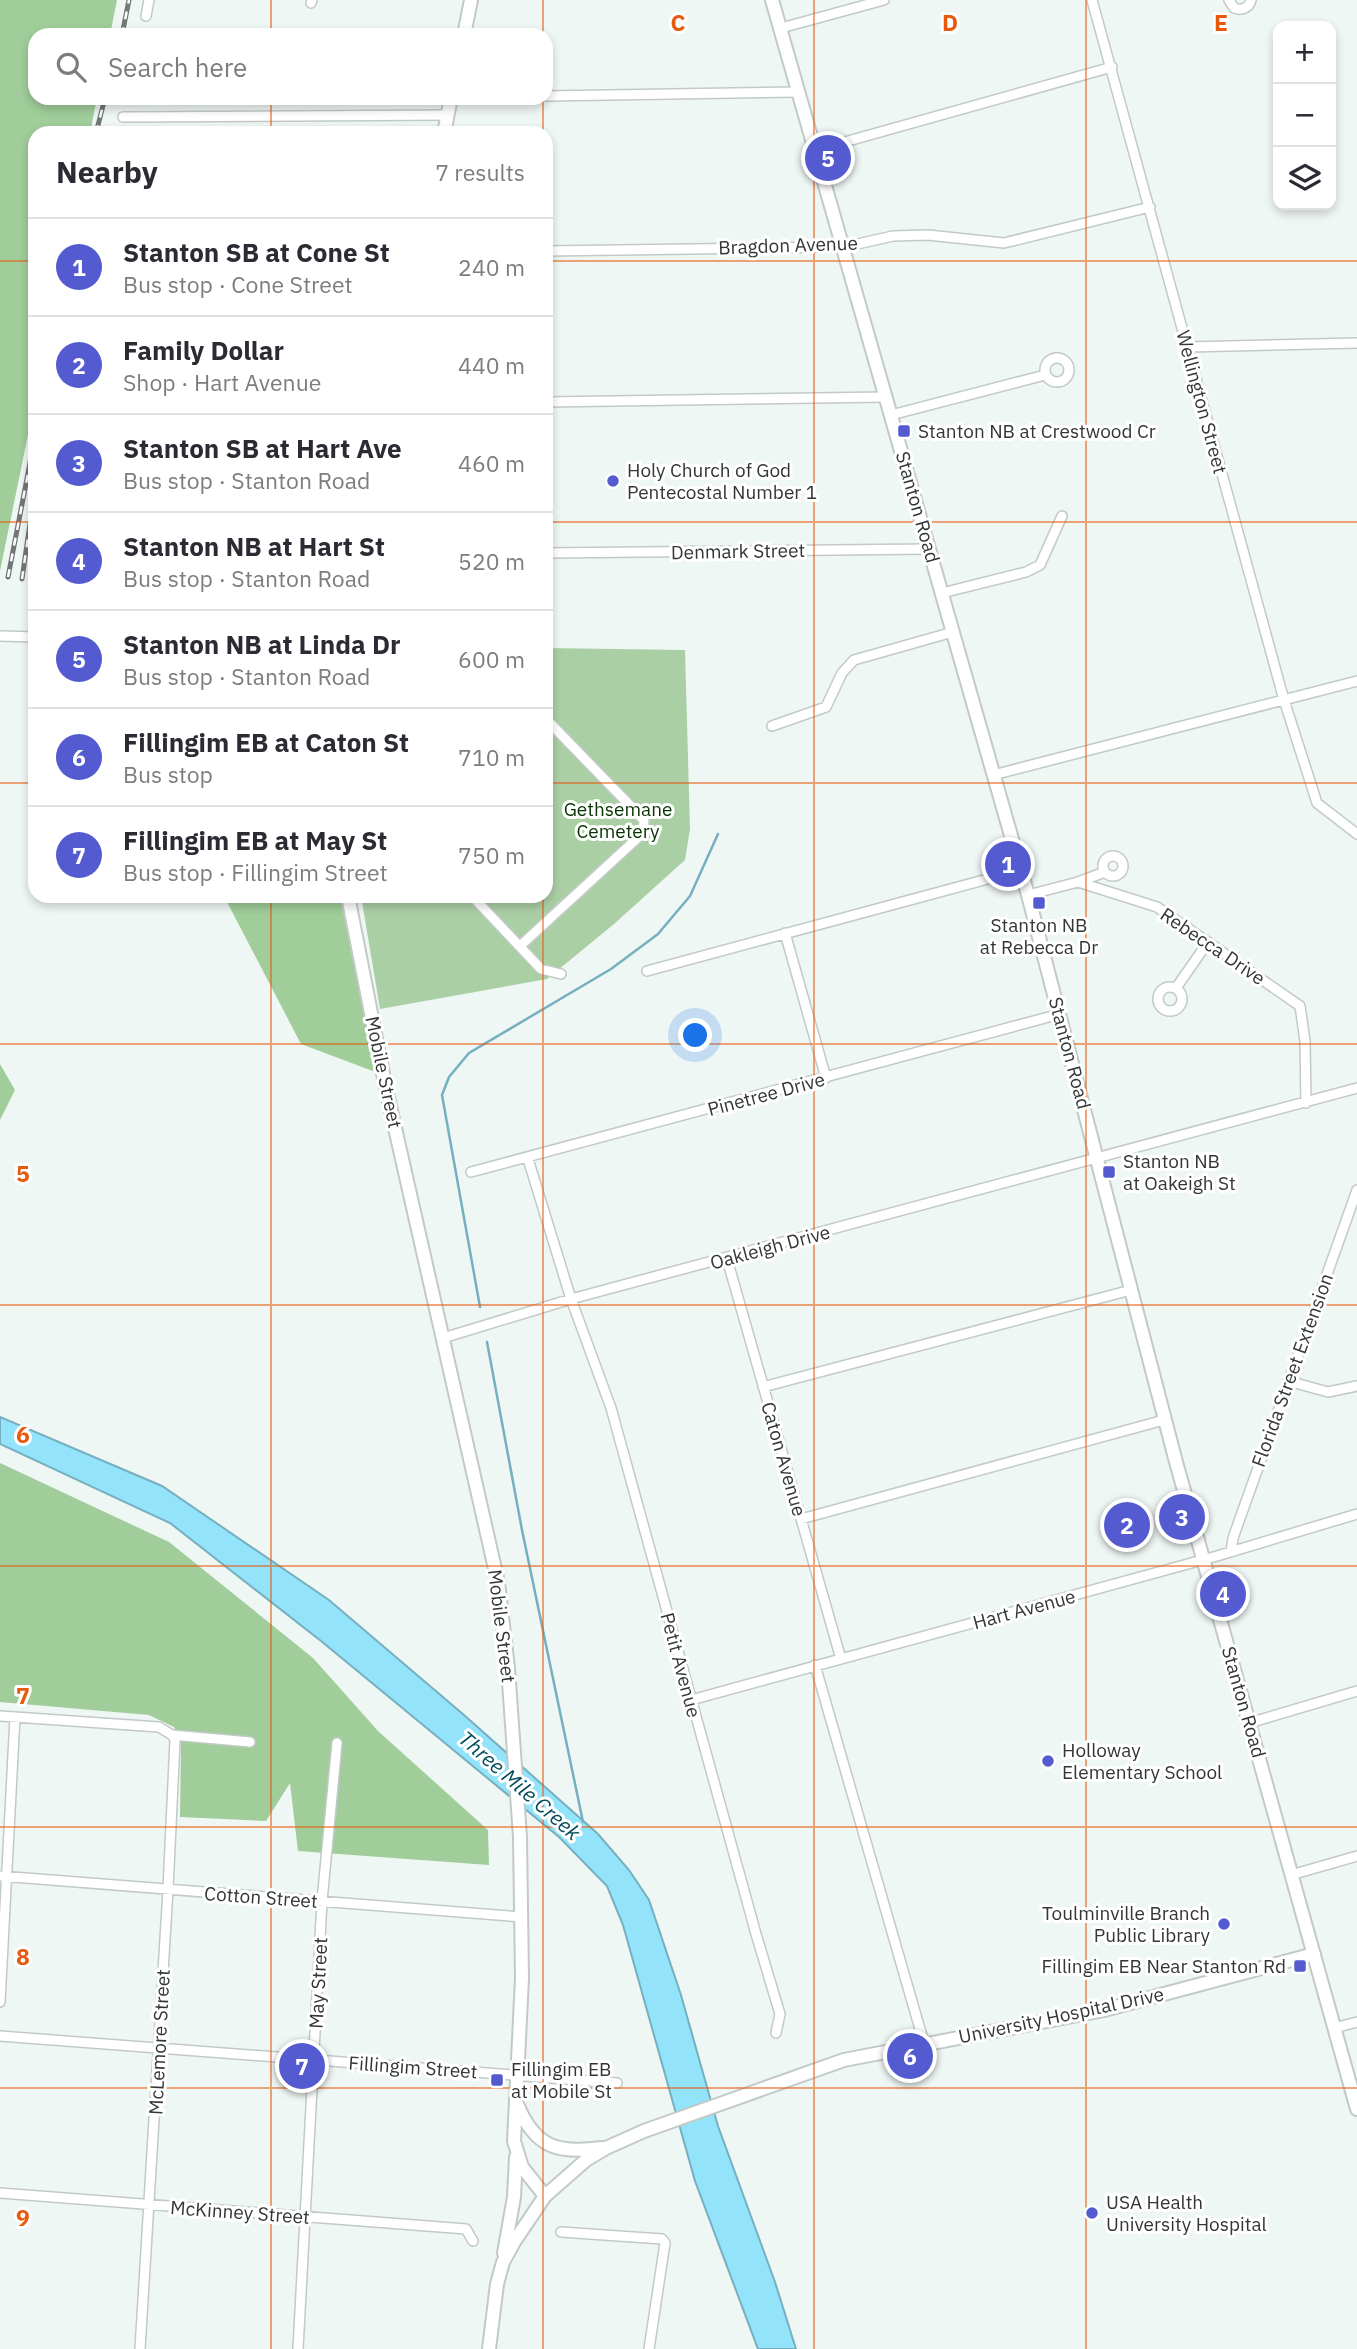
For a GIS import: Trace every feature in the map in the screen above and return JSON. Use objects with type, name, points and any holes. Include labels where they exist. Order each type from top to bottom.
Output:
[{"type":"street","points":[[146,16],[149,0]]},
{"type":"street","points":[[465,28],[471,0]]},
{"type":"street","name":"Stanton Road","points":[[772,0],[1028,895],[1164,1420],[1357,2109]]},
{"type":"street","points":[[781,28],[884,0]]},
{"type":"street","name":"Wellington Street","points":[[1092,0],[1284,700],[1317,803],[1357,834]]},
{"type":"street","points":[[1229,0],[1234,8],[1241,9],[1248,6],[1251,0]]},
{"type":"street","points":[[816,150],[1112,67]]},
{"type":"street","points":[[553,96],[799,92]]},
{"type":"street","points":[[446,126],[450,105]]},
{"type":"street","points":[[122,117],[448,115]]},
{"type":"street","name":"Bragdon Avenue","points":[[553,251],[844,247],[893,236],[928,235],[1004,243],[1150,207]]},
{"type":"street","points":[[1187,347],[1357,343]]},
{"type":"street","points":[[891,415],[1045,375]]},
{"type":"street","points":[[553,402],[886,397]]},
{"type":"street","points":[[942,593],[1026,572],[1040,565],[1062,516]]},
{"type":"street","name":"Denmark Street","points":[[553,554],[929,549]]},
{"type":"street","points":[[772,726],[825,707],[842,673],[854,660],[953,632]]},
{"type":"street","points":[[0,636],[28,637]]},
{"type":"street","points":[[993,775],[1357,681]]},
{"type":"street","points":[[520,946],[643,833],[644,820],[553,726]]},
{"type":"street","points":[[647,971],[1021,870]]},
{"type":"street","points":[[1028,895],[1105,872]]},
{"type":"street","name":"Rebecca Drive","points":[[1078,882],[1157,907],[1300,1006],[1305,1041],[1306,1103]]},
{"type":"street","name":"Mobile Street","points":[[349,903],[385,1084],[498,1582],[508,1668],[520,1837],[522,1978],[513,2127],[516,2153],[527,2174],[545,2196]]},
{"type":"street","points":[[479,903],[541,969],[561,974]]},
{"type":"street","points":[[785,933],[826,1078]]},
{"type":"street","points":[[1176,988],[1208,942]]},
{"type":"street","name":"Pinetree Drive","points":[[471,1172],[1060,1014]]},
{"type":"street","name":"Oakleigh Drive","points":[[443,1338],[571,1299],[1357,1088]]},
{"type":"street","name":"Petit Avenue","points":[[528,1158],[571,1299],[611,1408],[780,2014],[776,2033]]},
{"type":"street","name":"Florida Street Extension","points":[[1231,1552],[1233,1538],[1357,1190]]},
{"type":"street","name":"Caton Avenue","points":[[727,1259],[841,1659]]},
{"type":"street","points":[[763,1387],[1131,1290]]},
{"type":"street","points":[[1288,1381],[1308,1389],[1328,1392],[1357,1386]]},
{"type":"street","points":[[801,1519],[1164,1420]]},
{"type":"street","name":"Hart Avenue","points":[[691,1700],[1231,1552],[1357,1514]]},
{"type":"street","points":[[815,1665],[924,2043]]},
{"type":"street","points":[[1250,1723],[1357,1691]]},
{"type":"street","points":[[0,1716],[159,1727],[172,1735],[250,1742]]},
{"type":"street","points":[[0,2001],[4,1877],[15,1717]]},
{"type":"street","name":"McLemore Street","points":[[140,2349],[168,1889],[175,1740],[172,1735]]},
{"type":"street","name":"May Street","points":[[298,2349],[322,1901],[337,1744]]},
{"type":"street","points":[[1291,1875],[1357,1856]]},
{"type":"street","name":"Cotton Street","points":[[4,1877],[522,1917]]},
{"type":"street","name":"University Hospital Drive","points":[[545,2196],[586,2160],[606,2148],[643,2132],[844,2060],[1104,2010],[1314,1954]]},
{"type":"street","points":[[1334,2028],[1357,2022]]},
{"type":"street","name":"Fillingim Street","points":[[0,2036],[617,2083]]},
{"type":"street","points":[[515,2099],[528,2127],[547,2144],[576,2152],[606,2148]]},
{"type":"street","points":[[489,2349],[497,2284],[514,2197],[516,2153]]},
{"type":"street","name":"McKinney Street","points":[[0,2193],[466,2229],[473,2241]]},
{"type":"street","points":[[503,2262],[531,2213],[545,2196]]},
{"type":"street","points":[[561,2232],[662,2239],[665,2243],[649,2349]]},
{"type":"green space","points":[[0,0],[117,0],[111,28],[28,28],[28,105],[96,105],[91,126],[28,126],[28,435],[0,571]]},
{"type":"green space","name":"Gethsemane Cemetery","points":[[553,648],[685,650],[690,829],[685,860],[614,924],[547,979],[380,1009],[362,903],[553,903]]},
{"type":"green space","points":[[228,903],[342,903],[378,1073],[301,1044]]},
{"type":"green space","points":[[0,1064],[15,1090],[0,1120]]},
{"type":"green space","points":[[0,1463],[169,1542],[313,1658],[378,1731],[488,1830],[489,1865],[298,1851],[290,1783],[266,1821],[180,1817],[181,1743],[174,1727],[149,1715],[0,1702]]},
{"type":"water","name":"Three Mile Creek","points":[[0,1417],[162,1486],[329,1600],[598,1834],[629,1870],[649,1900],[681,1995],[718,2126],[775,2282],[796,2349],[758,2349],[695,2181],[623,1925],[607,1886],[559,1837],[321,1641],[170,1523],[0,1444]]},
{"type":"waterway","points":[[480,1307],[442,1095],[449,1077],[469,1053],[611,969],[658,934],[690,896],[718,834]]},
{"type":"waterway","name":"Three Mile Creek","points":[[487,1342],[522,1530],[583,1822]]},
{"type":"railway","points":[[123,28],[129,0]]},
{"type":"railway","points":[[98,126],[103,105]]},
{"type":"railway","points":[[8,577],[28,473]]},
{"type":"railway","points":[[22,579],[28,537]]},
{"type":"place","name":"Stanton NB at Linda Dr","points":[[828,158]]},
{"type":"place","name":"Stanton NB at Crestwood Cr","points":[[904,431]]},
{"type":"place","name":"Holy Church of God Pentecostal Number 1","points":[[613,481]]},
{"type":"place","name":"Stanton SB at Cone St","points":[[1008,864]]},
{"type":"place","name":"Stanton NB at Rebecca Dr","points":[[1039,903]]},
{"type":"place","name":"Stanton NB at Oakeigh St","points":[[1109,1172]]},
{"type":"place","name":"Stanton SB at Hart Ave","points":[[1182,1517]]},
{"type":"place","name":"Family Dollar","points":[[1127,1525]]},
{"type":"place","name":"Stanton NB at Hart St","points":[[1223,1594]]},
{"type":"place","name":"Holloway Elementary School","points":[[1048,1761]]},
{"type":"place","name":"Toulminville Branch Public Library","points":[[1224,1924]]},
{"type":"place","name":"Fillingim EB Near Stanton Rd","points":[[1300,1966]]},
{"type":"place","name":"Fillingim EB at Caton St","points":[[910,2056]]},
{"type":"place","name":"Fillingim EB at May St","points":[[302,2066]]},
{"type":"place","name":"Fillingim EB at Mobile St","points":[[497,2080]]},
{"type":"place","name":"USA Health University Hospital","points":[[1092,2213]]}]
